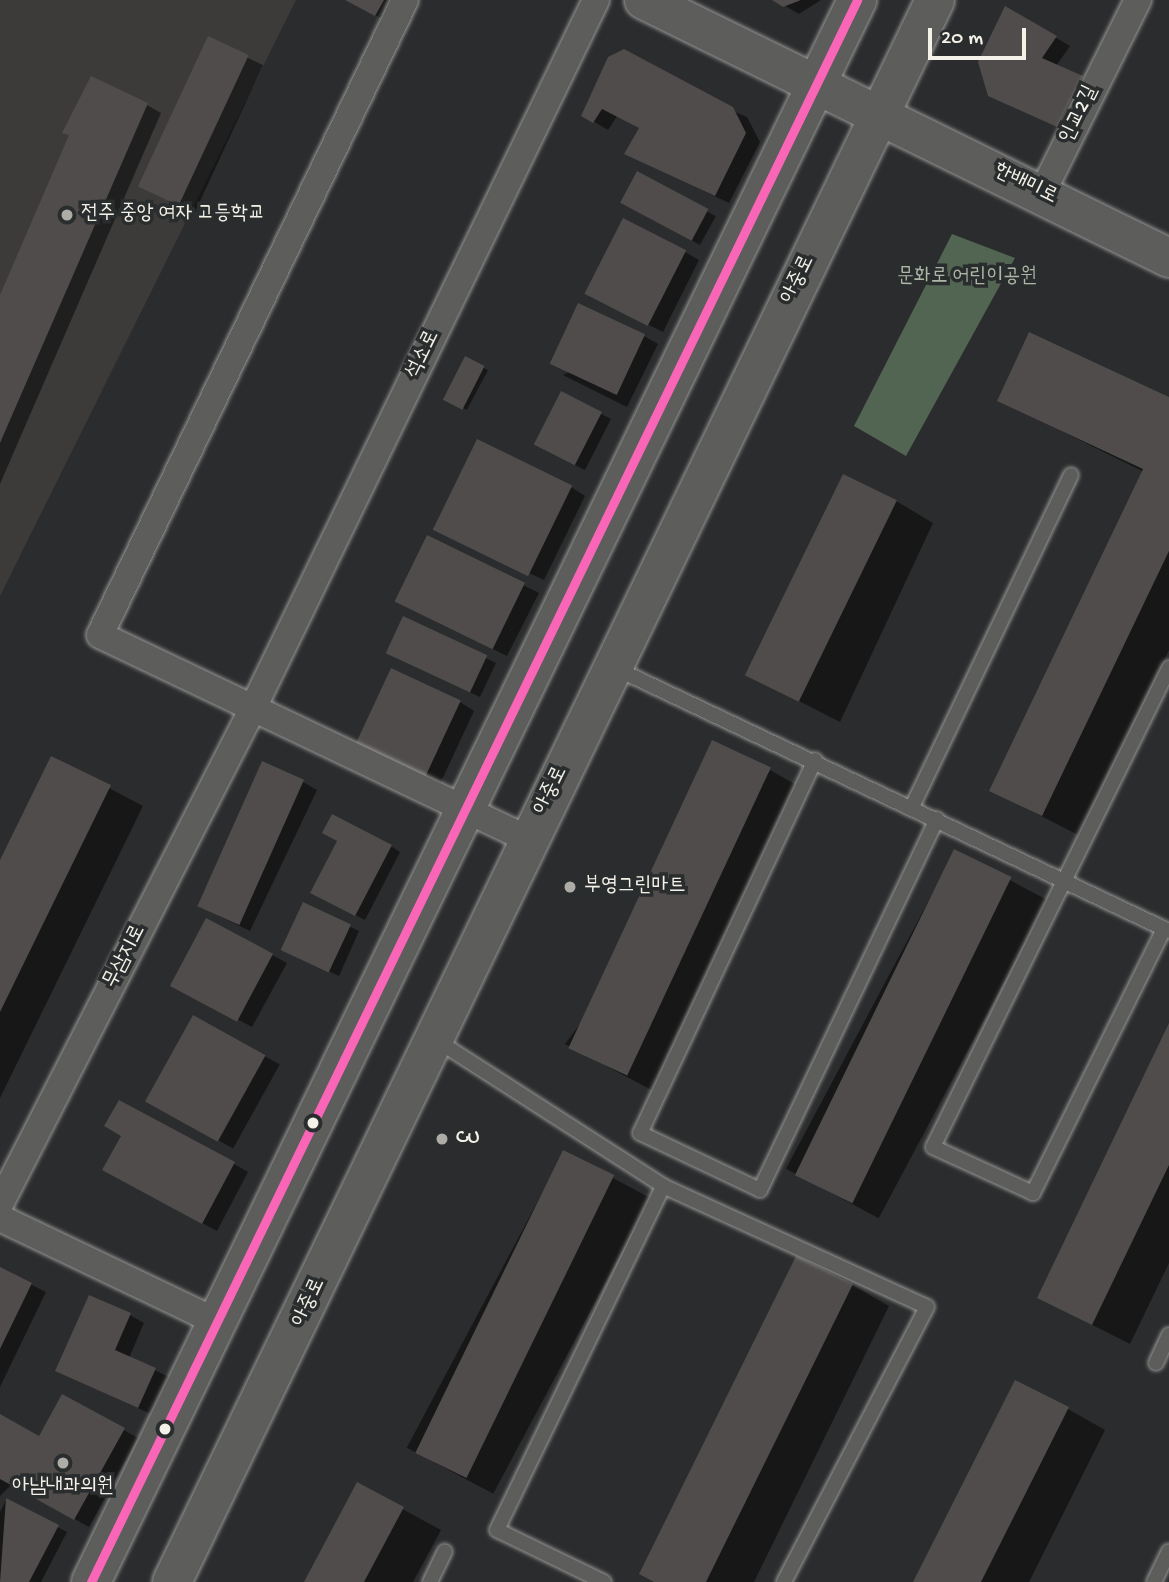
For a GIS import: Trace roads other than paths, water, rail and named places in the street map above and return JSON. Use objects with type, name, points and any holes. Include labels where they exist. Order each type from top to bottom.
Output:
[{"type":"street","points":[[405,0],[100,635],[252,710],[528,839]]},
{"type":"street","name":"석소로","points":[[252,710],[596,0]]},
{"type":"street","points":[[644,0],[881,112]]},
{"type":"street","points":[[91,1582],[215,1321],[857,0]]},
{"type":"street","name":"아중로","points":[[172,1582],[283,1361],[432,1037],[614,667],[935,0]]},
{"type":"street","name":"인교2길","points":[[1042,193],[1138,0]]},
{"type":"street","name":"한배미로","points":[[881,112],[1169,258]]},
{"type":"street","name":"무삼지로","points":[[0,1203],[252,710]]},
{"type":"street","points":[[0,1218],[215,1321]]},
{"type":"lane","points":[[912,807],[1071,475]]},
{"type":"lane","points":[[614,667],[815,760],[1064,880],[1167,930],[1033,1193],[933,1147],[1064,880],[1169,667]]},
{"type":"lane","points":[[815,760],[640,1133],[760,1190],[937,819]]},
{"type":"lane","points":[[432,1037],[663,1186],[927,1307],[784,1582]]},
{"type":"lane","points":[[604,1582],[497,1530],[663,1186]]},
{"type":"lane","points":[[1156,1363],[1169,1335]]},
{"type":"lane","points":[[429,1582],[445,1551]]},
{"type":"lane","points":[[1154,1582],[1169,1551]]},
{"type":"place","name":"전주 중앙 여자 고등학교","points":[[67,215]]},
{"type":"place","name":"부영그린마트","points":[[570,887]]},
{"type":"place","name":"CU","points":[[442,1139]]},
{"type":"place","name":"아남내과의원","points":[[63,1463]]},
{"type":"park label","name":"문화로 어린이공원","points":[[967,278]]}]
